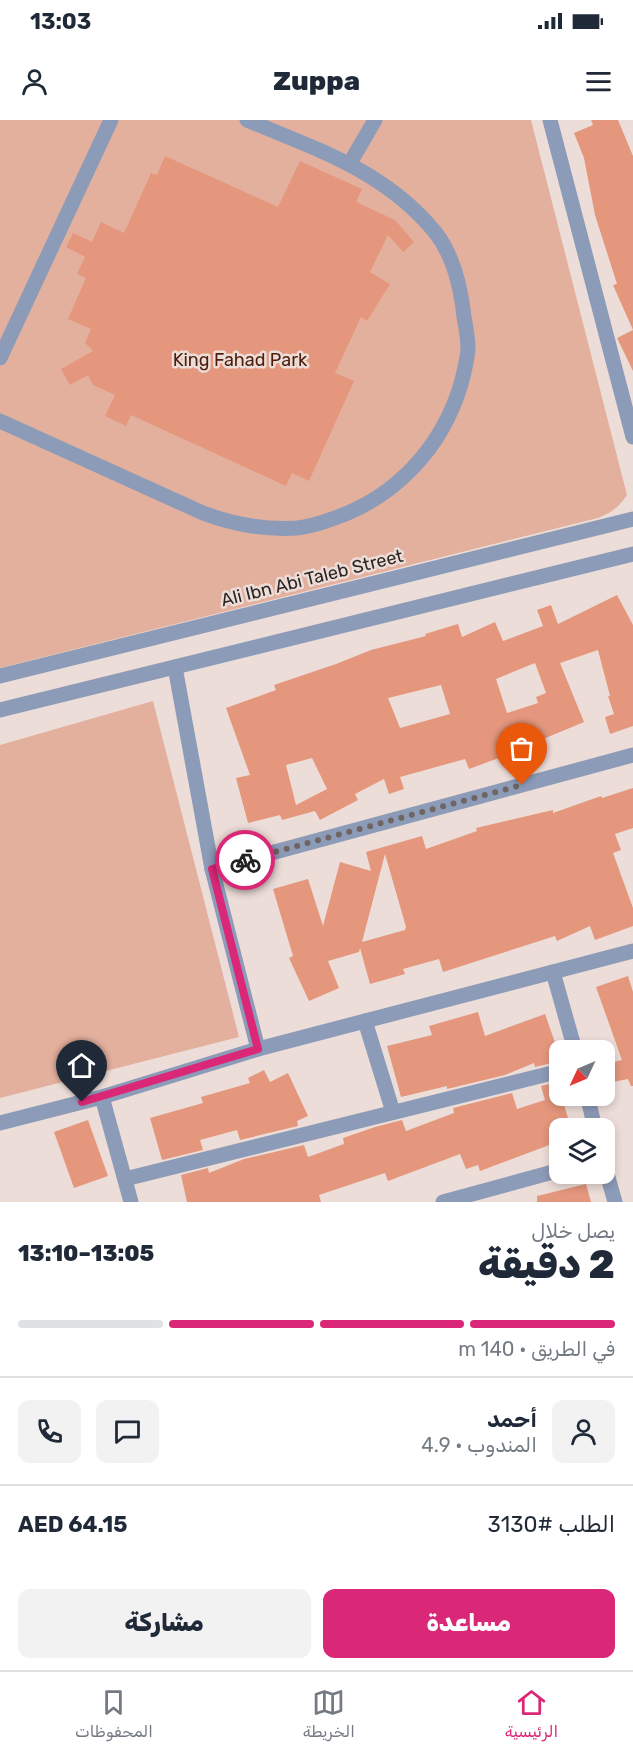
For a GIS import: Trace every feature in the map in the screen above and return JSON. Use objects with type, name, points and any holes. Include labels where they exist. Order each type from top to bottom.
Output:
[{"type":"street","points":[[0,358],[111,120]]},
{"type":"street","points":[[0,421],[203,513],[246,525],[297,528],[321,523],[351,512],[386,492],[421,459],[448,419],[464,373],[468,349],[458,279],[449,255],[437,234],[396,193],[350,163],[247,120]]},
{"type":"street","points":[[350,163],[375,120]]},
{"type":"street","points":[[550,120],[633,437]]},
{"type":"street","name":"Ali Ibn Abi Taleb Street","points":[[0,676],[633,519]]},
{"type":"street","points":[[0,710],[633,554]]},
{"type":"street","points":[[175,668],[212,869],[258,1049]]},
{"type":"street","points":[[212,869],[633,755]]},
{"type":"street","points":[[0,1123],[102,1097],[258,1049],[633,951]]},
{"type":"street","points":[[553,972],[572,1040]]},
{"type":"street","points":[[365,1021],[393,1112]]},
{"type":"street","points":[[125,1179],[549,1074]]},
{"type":"street","points":[[102,1097],[131,1202]]},
{"type":"street","points":[[443,1202],[549,1173]]},
{"type":"street","points":[[610,1184],[615,1202]]},
{"type":"green space","name":"King Fahad Park","points":[[0,120],[531,120],[627,495],[614,509],[598,518],[0,668]]},
{"type":"green space","points":[[153,701],[239,1037],[0,1098],[0,745]]},
{"type":"building","points":[[591,120],[618,120],[633,156],[633,330],[613,285],[617,284],[595,215],[584,158],[574,133],[593,125]]},
{"type":"building","points":[[165,156],[278,207],[300,161],[362,189],[356,202],[395,220],[414,242],[403,252],[388,235],[370,272],[390,284],[367,321],[361,317],[335,373],[354,381],[309,481],[292,473],[286,486],[131,415],[126,426],[105,416],[115,395],[93,385],[88,375],[70,385],[61,369],[93,351],[85,343],[91,329],[68,319],[86,278],[77,274],[85,257],[66,247],[73,233],[92,242],[101,222],[124,233],[151,173],[157,175]]},
{"type":"building","points":[[633,330],[633,371],[617,338]]},
{"type":"building","points":[[617,595],[633,625],[633,726],[610,734],[605,717],[614,714],[598,650],[560,663],[584,722],[536,742],[540,752],[509,762],[507,755],[469,769],[465,759],[400,777],[404,789],[389,794],[384,779],[355,794],[358,800],[320,820],[315,811],[282,820],[280,815],[248,823],[236,778],[250,775],[226,708],[276,690],[274,685],[371,650],[426,636],[425,634],[458,624],[462,637],[495,622],[503,641],[543,626],[537,610],[551,605],[558,624]],"holes":[[[535,663],[546,693],[536,697],[538,703],[507,713],[496,679]],[[441,685],[450,714],[400,728],[388,698]],[[312,758],[327,789],[296,805],[286,765]]]},
{"type":"building","points":[[633,788],[633,828],[615,834],[621,850],[613,853],[633,908],[633,926],[595,940],[590,926],[557,941],[555,936],[443,972],[439,959],[403,969],[405,974],[370,984],[360,948],[359,952],[328,961],[339,988],[309,1001],[289,958],[293,956],[273,889],[308,879],[323,926],[340,862],[371,871],[366,852],[422,836],[426,849],[477,831],[476,828],[553,810],[553,813],[601,796],[602,798]],"holes":[[[385,854],[405,930],[362,942]]]},
{"type":"building","points":[[628,976],[633,992],[633,1086],[628,1079],[615,1082],[615,1062],[622,1060],[596,987]]},
{"type":"building","points":[[478,1012],[485,1036],[545,1014],[554,1040],[549,1040],[549,1064],[535,1067],[534,1063],[505,1075],[401,1097],[387,1046],[432,1035],[429,1026]]},
{"type":"building","points":[[264,1070],[270,1082],[288,1073],[308,1116],[297,1121],[298,1126],[240,1140],[237,1130],[200,1140],[203,1150],[162,1160],[150,1118],[203,1103],[201,1097],[250,1083],[248,1078]]},
{"type":"building","points":[[549,1084],[549,1106],[564,1106],[568,1118],[549,1118],[549,1145],[480,1171],[478,1165],[466,1169],[460,1154],[388,1181],[385,1173],[319,1195],[321,1202],[187,1202],[181,1175],[208,1168],[209,1173],[244,1159],[304,1145],[308,1157],[344,1144],[343,1138],[375,1127],[402,1120],[406,1131],[454,1113],[453,1108],[512,1093],[517,1109],[545,1100],[541,1086]]},
{"type":"building","points":[[88,1120],[108,1176],[74,1188],[54,1132]]},
{"type":"building","points":[[586,1184],[591,1202],[537,1202],[537,1196]]},
{"type":"way so far","points":[[245,860],[522,785]]},
{"type":"route","points":[[82,1102],[258,1049],[212,869],[245,860]]}]
